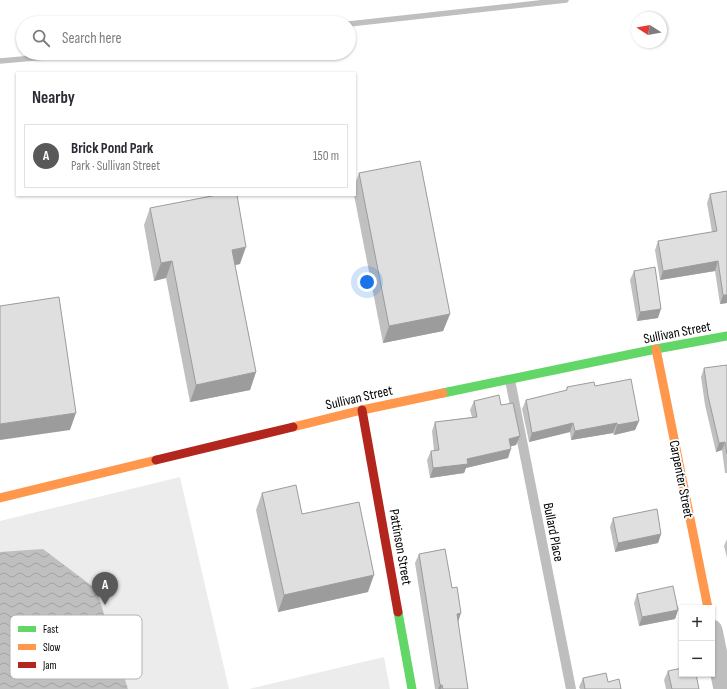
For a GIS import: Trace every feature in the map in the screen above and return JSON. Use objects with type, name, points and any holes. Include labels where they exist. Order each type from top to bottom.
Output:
[{"type":"street","name":"Sullivan Street","points":[[0,498],[362,410],[727,336]]},
{"type":"street","name":"Carpenter Street","points":[[656,350],[707,605]]},
{"type":"street","name":"Pattinson Street","points":[[362,410],[412,689]]},
{"type":"street","points":[[714,641],[724,689]]},
{"type":"lane","name":"Bullard Place","points":[[510,380],[571,689]]},
{"type":"shaded area","points":[[180,477],[229,689],[0,689],[0,521]]},
{"type":"shaded area","points":[[384,657],[390,689],[249,689]]},
{"type":"water","points":[[43,549],[96,589],[104,615],[10,615],[10,679],[125,679],[128,689],[0,689],[0,552]]},
{"type":"building","points":[[420,161],[450,314],[389,326],[359,173]]},
{"type":"building","points":[[727,191],[727,295],[723,295],[718,261],[663,271],[658,241],[717,231],[710,194]]},
{"type":"building","points":[[212,196],[237,196],[246,247],[232,250],[256,372],[196,385],[172,261],[161,263],[150,208]]},
{"type":"building","points":[[655,267],[661,309],[640,312],[634,271]]},
{"type":"building","points":[[59,297],[76,413],[0,424],[0,306]]},
{"type":"building","points":[[727,365],[727,454],[725,442],[719,443],[708,396],[704,368]]},
{"type":"building","points":[[631,379],[639,421],[617,425],[617,423],[575,431],[573,423],[532,433],[526,400],[567,390],[567,387],[594,382],[595,386]]},
{"type":"building","points":[[499,395],[501,405],[513,403],[520,436],[509,439],[511,449],[467,459],[468,464],[433,468],[431,451],[439,450],[435,422],[477,417],[474,401]]},
{"type":"building","points":[[296,485],[302,514],[359,502],[374,575],[284,595],[262,493]]},
{"type":"building","points":[[657,509],[661,534],[618,543],[613,518]]},
{"type":"building","points":[[445,549],[452,588],[457,587],[461,613],[457,614],[468,689],[443,689],[442,685],[440,685],[419,554]]},
{"type":"building","points":[[673,586],[678,610],[642,617],[637,594]]},
{"type":"building","points":[[679,669],[679,677],[697,677],[699,689],[672,689],[668,671]]},
{"type":"building","points":[[606,673],[608,682],[619,679],[621,689],[585,689],[583,678]]},
{"type":"waterway","points":[[356,23],[566,0]]},
{"type":"waterway","points":[[0,61],[16,60]]},
{"type":"traffic: fast","points":[[443,393],[656,349],[727,336]]},
{"type":"traffic: fast","points":[[398,612],[412,689]]},
{"type":"traffic: slow","points":[[656,349],[707,605]]},
{"type":"traffic: slow","points":[[293,427],[362,410],[443,393]]},
{"type":"traffic: slow","points":[[0,498],[156,460]]},
{"type":"traffic: jam","points":[[362,410],[398,612]]},
{"type":"traffic: jam","points":[[156,460],[293,427]]},
{"type":"place","name":"Brick Pond Park","points":[[105,605]]}]
